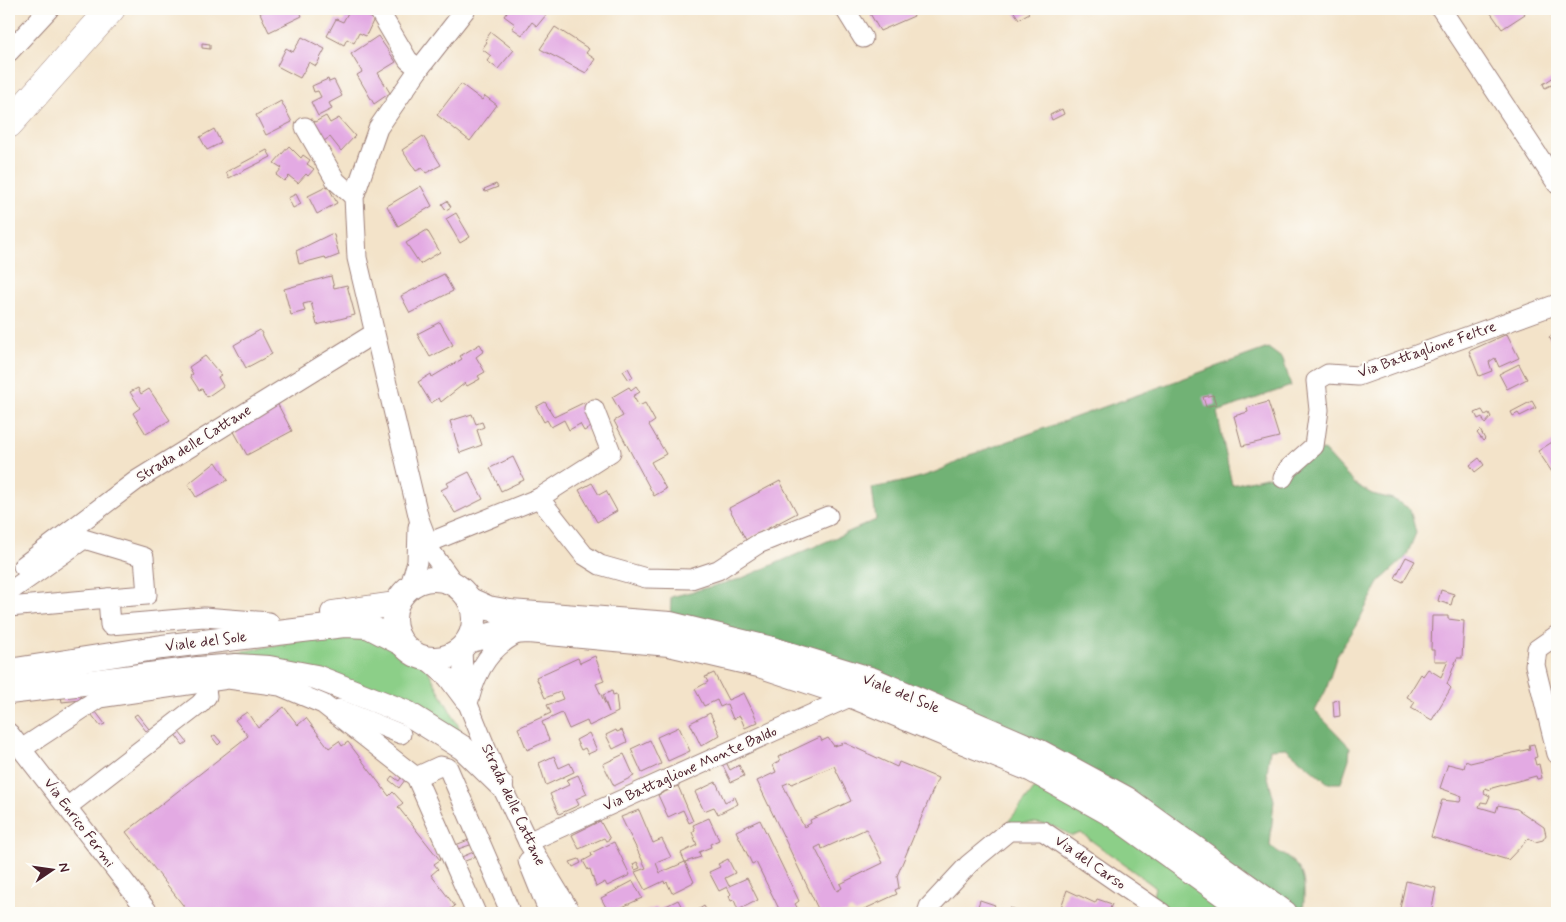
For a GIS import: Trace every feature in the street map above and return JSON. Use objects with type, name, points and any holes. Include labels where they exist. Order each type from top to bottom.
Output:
[{"type":"highway","points":[[9,124],[111,9]]},
{"type":"main road","points":[[401,643],[393,620],[396,604],[403,592],[410,585],[419,581],[436,578],[454,583]]},
{"type":"main road","name":"Viale del Sole","points":[[454,583],[463,590],[470,600],[488,608],[510,612],[670,624],[772,649],[873,680],[1040,752],[1127,799],[1285,913]]},
{"type":"main road","points":[[465,644],[474,625],[473,608],[470,600]]},
{"type":"main road","name":"Viale del Sole","points":[[9,656],[396,604]]},
{"type":"main road","name":"Viale del Sole","points":[[9,671],[162,648],[344,625],[368,626],[401,643],[416,655],[425,658]]},
{"type":"main road","points":[[425,658],[445,657],[465,644],[498,633],[523,631]]},
{"type":"main road","name":"Viale del Sole","points":[[523,631],[670,644],[759,665],[852,696],[1032,770],[1113,815],[1249,913]]},
{"type":"main road","points":[[9,692],[198,669],[236,666],[270,668],[316,678],[407,713],[462,748],[501,785]]},
{"type":"street","points":[[9,52],[49,9]]},
{"type":"street","points":[[378,9],[408,60],[419,69]]},
{"type":"street","points":[[454,583],[428,543],[419,519],[373,334],[357,258],[354,197],[378,128],[419,69],[466,9]]},
{"type":"street","points":[[845,9],[863,38]]},
{"type":"street","points":[[1441,9],[1557,184]]},
{"type":"street","points":[[305,127],[336,181],[354,197]]},
{"type":"street","name":"Via Battaglione Feltre","points":[[1283,478],[1288,469],[1314,446],[1319,410],[1316,381],[1328,374],[1358,376],[1557,304]]},
{"type":"street","name":"Strada delle Cattane","points":[[22,566],[137,480],[373,334]]},
{"type":"street","points":[[428,543],[539,498],[611,452],[594,409]]},
{"type":"street","points":[[539,498],[570,540],[584,554],[600,565],[621,573],[646,578],[691,579],[718,570],[758,544],[828,516]]},
{"type":"street","points":[[410,585],[417,562],[419,519]]},
{"type":"street","points":[[9,592],[84,539],[144,557],[147,595],[9,607]]},
{"type":"street","points":[[108,598],[110,625],[204,617],[269,622]]},
{"type":"street","points":[[468,704],[474,679],[487,656],[504,640],[523,631]]},
{"type":"street","points":[[1557,635],[1537,649],[1535,665],[1557,754]]},
{"type":"street","name":"Strada delle Cattane","points":[[465,644],[468,704]]},
{"type":"street","name":"Strada delle Cattane","points":[[425,658],[447,677],[468,704],[501,785],[563,911]]},
{"type":"street","points":[[23,748],[99,698],[228,679],[280,686],[401,734]]},
{"type":"street","points":[[67,808],[200,704],[207,696],[205,682]]},
{"type":"street","name":"Via Battaglione Monte Baldo","points":[[528,842],[852,696]]},
{"type":"street","points":[[323,704],[416,777],[476,913]]},
{"type":"street","name":"Via Enrico Fermi","points":[[9,733],[23,748],[149,913]]},
{"type":"street","points":[[416,777],[440,766],[448,768],[509,909],[508,913]]},
{"type":"street","name":"Via del Carso","points":[[927,913],[929,906],[969,864],[1010,831],[1043,831],[1162,913]]},
{"type":"green space","points":[[1268,348],[1283,359],[1291,386],[1217,412],[1232,485],[1270,476],[1294,454],[1324,450],[1355,484],[1372,494],[1393,499],[1410,509],[1416,533],[1406,557],[1380,581],[1353,631],[1337,655],[1326,690],[1315,711],[1350,747],[1349,759],[1341,783],[1328,783],[1286,748],[1270,749],[1267,773],[1274,800],[1270,846],[1291,860],[1302,876],[1304,904],[1301,913],[1285,913],[1127,799],[670,624],[671,597],[740,579],[876,520],[872,488],[912,480],[934,473],[970,455]]},
{"type":"green space","points":[[377,634],[425,665],[467,742],[399,701],[160,662],[251,650],[326,635]]},
{"type":"green space","points":[[1038,784],[1133,837],[1238,913],[1175,913],[1153,897],[1155,887],[1081,833],[1072,836],[1055,827],[1032,823],[1005,826]]},
{"type":"building","points":[[269,9],[299,9],[302,16],[269,32],[260,13]]},
{"type":"building","points":[[350,9],[374,19],[366,36],[359,33],[354,43],[347,39],[344,45],[327,36],[336,19],[343,22]]},
{"type":"building","points":[[509,9],[537,9],[546,15],[537,26],[532,22],[522,35],[512,28],[515,24],[504,16]]},
{"type":"building","points":[[911,9],[914,16],[880,31],[868,10]]},
{"type":"building","points":[[1012,9],[1026,9],[1029,13],[1019,19]]},
{"type":"building","points":[[1488,9],[1522,9],[1525,14],[1502,29]]},
{"type":"building","points":[[555,27],[589,49],[586,53],[595,59],[586,73],[540,49]]},
{"type":"building","points":[[491,32],[514,50],[498,69],[487,61],[491,56],[482,49],[487,42],[485,40]]},
{"type":"building","points":[[378,36],[396,62],[378,73],[390,93],[374,104],[357,75],[362,72],[351,54]]},
{"type":"building","points":[[302,37],[325,49],[316,66],[309,62],[300,78],[277,66],[286,48],[293,52]]},
{"type":"building","points":[[202,43],[210,44],[210,49],[202,48]]},
{"type":"building","points":[[1557,75],[1557,93],[1551,85],[1545,88],[1543,84]]},
{"type":"building","points":[[328,79],[329,82],[334,80],[342,96],[329,103],[332,109],[318,116],[311,102],[321,97],[318,91],[314,92],[312,86]]},
{"type":"building","points":[[461,84],[482,100],[485,96],[497,105],[470,141],[437,115]]},
{"type":"building","points":[[281,101],[292,122],[266,135],[256,115]]},
{"type":"building","points":[[1062,109],[1064,114],[1052,120],[1050,115]]},
{"type":"building","points":[[326,116],[330,123],[339,118],[355,136],[341,151],[330,137],[324,141],[313,123]]},
{"type":"building","points":[[214,129],[221,143],[207,150],[200,137]]},
{"type":"building","points":[[423,136],[441,165],[426,173],[422,168],[416,171],[402,150]]},
{"type":"building","points":[[289,146],[301,158],[303,155],[310,160],[307,164],[314,169],[308,176],[306,174],[298,183],[289,176],[284,181],[276,175],[282,168],[274,163]]},
{"type":"building","points":[[267,150],[271,157],[229,178],[226,172]]},
{"type":"building","points":[[496,184],[498,187],[485,192],[484,189]]},
{"type":"building","points":[[328,186],[337,203],[317,214],[308,196]]},
{"type":"building","points":[[421,186],[432,206],[398,226],[387,206]]},
{"type":"building","points":[[296,194],[301,204],[293,208],[288,198]]},
{"type":"building","points":[[447,201],[451,207],[446,210],[442,204]]},
{"type":"building","points":[[456,213],[470,237],[460,243],[446,219]]},
{"type":"building","points":[[427,230],[440,252],[420,264],[406,243]]},
{"type":"building","points":[[331,234],[334,235],[339,255],[326,260],[325,257],[299,264],[296,251]]},
{"type":"building","points":[[444,274],[453,291],[410,313],[401,296]]},
{"type":"building","points":[[331,276],[334,288],[347,285],[355,315],[317,325],[311,302],[303,304],[305,311],[291,315],[284,289]]},
{"type":"building","points":[[440,322],[453,345],[430,357],[417,334]]},
{"type":"building","points":[[260,330],[272,354],[246,368],[234,345]]},
{"type":"building","points":[[1557,331],[1557,349],[1549,337]]},
{"type":"building","points":[[1507,334],[1519,358],[1499,367],[1495,358],[1489,362],[1492,371],[1479,376],[1469,351]]},
{"type":"building","points":[[480,344],[484,351],[476,357],[485,372],[478,376],[480,379],[467,386],[465,383],[441,402],[439,398],[431,403],[418,382],[431,374],[432,377],[462,359],[460,356]]},
{"type":"building","points":[[205,356],[221,375],[218,377],[223,386],[207,397],[202,389],[199,390],[190,376],[193,374],[189,367]]},
{"type":"building","points":[[1519,364],[1527,379],[1507,389],[1499,374]]},
{"type":"building","points":[[628,368],[633,377],[629,380],[623,371]]},
{"type":"building","points":[[636,386],[640,392],[633,396],[639,406],[645,403],[655,421],[649,425],[666,454],[651,462],[666,489],[654,496],[614,421],[623,416],[612,397],[629,387],[631,390]]},
{"type":"building","points":[[138,388],[141,394],[149,389],[170,420],[146,434],[133,413],[140,408],[130,392]]},
{"type":"building","points":[[1213,395],[1216,404],[1206,407],[1203,397]]},
{"type":"building","points":[[1532,401],[1536,408],[1520,416],[1518,413],[1513,416],[1511,412]]},
{"type":"building","points":[[545,402],[554,417],[585,402],[597,424],[584,431],[580,424],[569,430],[564,420],[551,427],[547,420],[544,422],[536,407]]},
{"type":"building","points":[[1268,402],[1279,437],[1242,446],[1234,416],[1248,412],[1247,408]]},
{"type":"building","points":[[277,403],[292,431],[247,455],[232,428]]},
{"type":"building","points":[[1482,410],[1485,415],[1489,413],[1491,417],[1485,424],[1482,417],[1478,419],[1475,413]]},
{"type":"building","points":[[472,414],[476,424],[482,422],[484,427],[477,430],[482,445],[460,453],[450,421]]},
{"type":"building","points":[[1480,430],[1485,439],[1483,441],[1477,433]]},
{"type":"building","points":[[1557,439],[1557,468],[1552,472],[1538,451]]},
{"type":"building","points":[[513,457],[524,480],[501,491],[490,468]]},
{"type":"building","points":[[1479,458],[1484,465],[1475,472],[1470,465]]},
{"type":"building","points":[[216,462],[228,480],[196,497],[188,484]]},
{"type":"building","points":[[469,472],[483,499],[455,513],[441,490],[449,486],[447,483]]},
{"type":"building","points":[[780,481],[797,513],[746,540],[729,508]]},
{"type":"building","points":[[592,483],[599,495],[606,491],[617,511],[597,522],[579,490]]},
{"type":"building","points":[[1406,557],[1415,561],[1403,582],[1395,578]]},
{"type":"building","points":[[1441,590],[1454,594],[1451,605],[1438,601]]},
{"type":"building","points":[[1432,616],[1448,616],[1448,619],[1464,621],[1462,658],[1457,658],[1447,684],[1451,688],[1432,720],[1411,708],[1415,702],[1407,697],[1421,674],[1423,676],[1428,669],[1441,677],[1448,661],[1434,661],[1434,650],[1431,650]]},
{"type":"building","points":[[595,656],[604,681],[596,684],[609,712],[603,695],[612,691],[613,695],[616,694],[618,712],[589,726],[587,721],[569,729],[562,713],[542,722],[549,740],[527,750],[518,728],[551,713],[547,705],[563,699],[560,692],[545,698],[536,677],[578,658],[580,663]]},
{"type":"building","points":[[714,673],[728,700],[744,693],[758,722],[745,728],[740,716],[733,719],[727,704],[720,707],[717,700],[704,706],[695,689],[708,682],[705,677]]},
{"type":"building","points":[[79,688],[81,700],[62,702],[60,691]]},
{"type":"building","points":[[1339,700],[1340,716],[1334,717],[1333,701]]},
{"type":"building","points":[[284,707],[298,725],[306,718],[329,748],[339,741],[342,746],[348,742],[389,796],[393,792],[403,803],[398,807],[440,860],[434,864],[438,869],[431,875],[455,906],[445,913],[189,913],[126,832],[248,736],[235,720],[247,712],[258,728]]},
{"type":"building","points":[[93,708],[105,724],[100,726],[89,711]]},
{"type":"building","points":[[710,713],[720,735],[701,746],[690,723]]},
{"type":"building","points":[[137,714],[149,729],[146,731],[134,716]]},
{"type":"building","points":[[175,727],[187,742],[183,745],[171,729]]},
{"type":"building","points":[[679,727],[690,751],[668,761],[657,737]]},
{"type":"building","points":[[616,730],[617,732],[622,730],[627,742],[613,749],[606,735]]},
{"type":"building","points":[[589,733],[597,750],[588,754],[585,748],[581,750],[576,740]]},
{"type":"building","points":[[215,735],[221,742],[218,745],[212,737]]},
{"type":"building","points":[[820,737],[822,741],[828,738],[834,746],[845,743],[897,767],[899,762],[938,778],[897,876],[899,888],[895,890],[897,894],[856,913],[851,909],[847,911],[848,913],[820,913],[757,781],[776,772],[773,765],[780,761],[778,757]],"holes":[[[834,766],[851,801],[810,820],[811,823],[804,827],[783,785],[790,782],[792,784]],[[866,829],[883,863],[840,884],[842,888],[837,891],[815,848],[821,845],[822,849]]]},
{"type":"building","points":[[650,740],[661,764],[642,773],[631,749]]},
{"type":"building","points":[[1534,744],[1537,757],[1534,758],[1536,765],[1539,764],[1542,778],[1537,779],[1536,776],[1492,788],[1491,790],[1485,788],[1484,793],[1490,796],[1487,803],[1481,802],[1479,807],[1496,812],[1498,805],[1517,809],[1544,827],[1546,835],[1543,840],[1535,842],[1529,838],[1508,860],[1431,837],[1442,800],[1460,802],[1462,796],[1440,788],[1448,764],[1464,768],[1466,761],[1470,763],[1530,749],[1529,745]]},
{"type":"building","points":[[624,754],[634,776],[614,786],[603,764]]},
{"type":"building","points":[[554,756],[559,768],[570,763],[574,772],[546,785],[539,763]]},
{"type":"building","points":[[724,758],[730,770],[739,765],[744,776],[731,782],[720,760]]},
{"type":"building","points":[[404,773],[408,776],[399,788],[389,780],[392,776],[399,781]]},
{"type":"building","points":[[578,775],[587,794],[576,799],[579,805],[559,814],[550,794],[569,785],[566,780]]},
{"type":"building","points":[[716,782],[725,802],[735,797],[738,804],[718,814],[714,807],[704,811],[695,792]]},
{"type":"building","points":[[678,786],[693,821],[689,823],[683,810],[668,817],[658,795]]},
{"type":"building","points":[[639,810],[653,843],[662,839],[671,857],[656,863],[660,873],[685,862],[694,882],[672,893],[667,882],[665,884],[664,881],[645,890],[635,872],[646,868],[621,817]]},
{"type":"building","points":[[709,818],[719,840],[710,844],[711,847],[699,852],[701,857],[685,862],[681,853],[697,845],[692,832],[695,830],[693,825]]},
{"type":"building","points":[[760,820],[799,901],[795,904],[800,912],[806,910],[807,913],[781,913],[756,862],[752,864],[736,831]]},
{"type":"building","points":[[600,821],[610,839],[606,841],[604,838],[579,849],[572,835]]},
{"type":"building","points":[[471,839],[473,844],[455,850],[453,846]]},
{"type":"building","points":[[614,842],[630,875],[607,886],[605,882],[596,887],[590,869],[588,870],[583,861],[592,856],[591,853]]},
{"type":"building","points":[[476,851],[478,856],[460,863],[459,858]]},
{"type":"building","points":[[579,859],[581,863],[573,867],[570,862]]},
{"type":"building","points":[[728,859],[735,873],[725,878],[729,886],[747,878],[758,900],[738,910],[734,900],[731,901],[729,896],[731,894],[727,887],[719,891],[709,872],[720,867],[718,864]]},
{"type":"building","points":[[637,862],[640,868],[635,870],[633,864]]},
{"type":"building","points":[[633,881],[642,898],[609,913],[601,898]]},
{"type":"building","points":[[1406,881],[1436,888],[1431,913],[1399,913]]},
{"type":"building","points":[[1067,890],[1095,903],[1097,899],[1112,904],[1108,913],[1059,913]]},
{"type":"building","points":[[678,900],[685,913],[642,913],[657,907],[658,910]]},
{"type":"building","points":[[980,900],[995,905],[993,908],[1007,913],[976,913]]},
{"type":"building","points":[[704,906],[708,913],[693,913]]},
{"type":"building","points":[[1010,908],[1021,912],[1008,913]]}]
